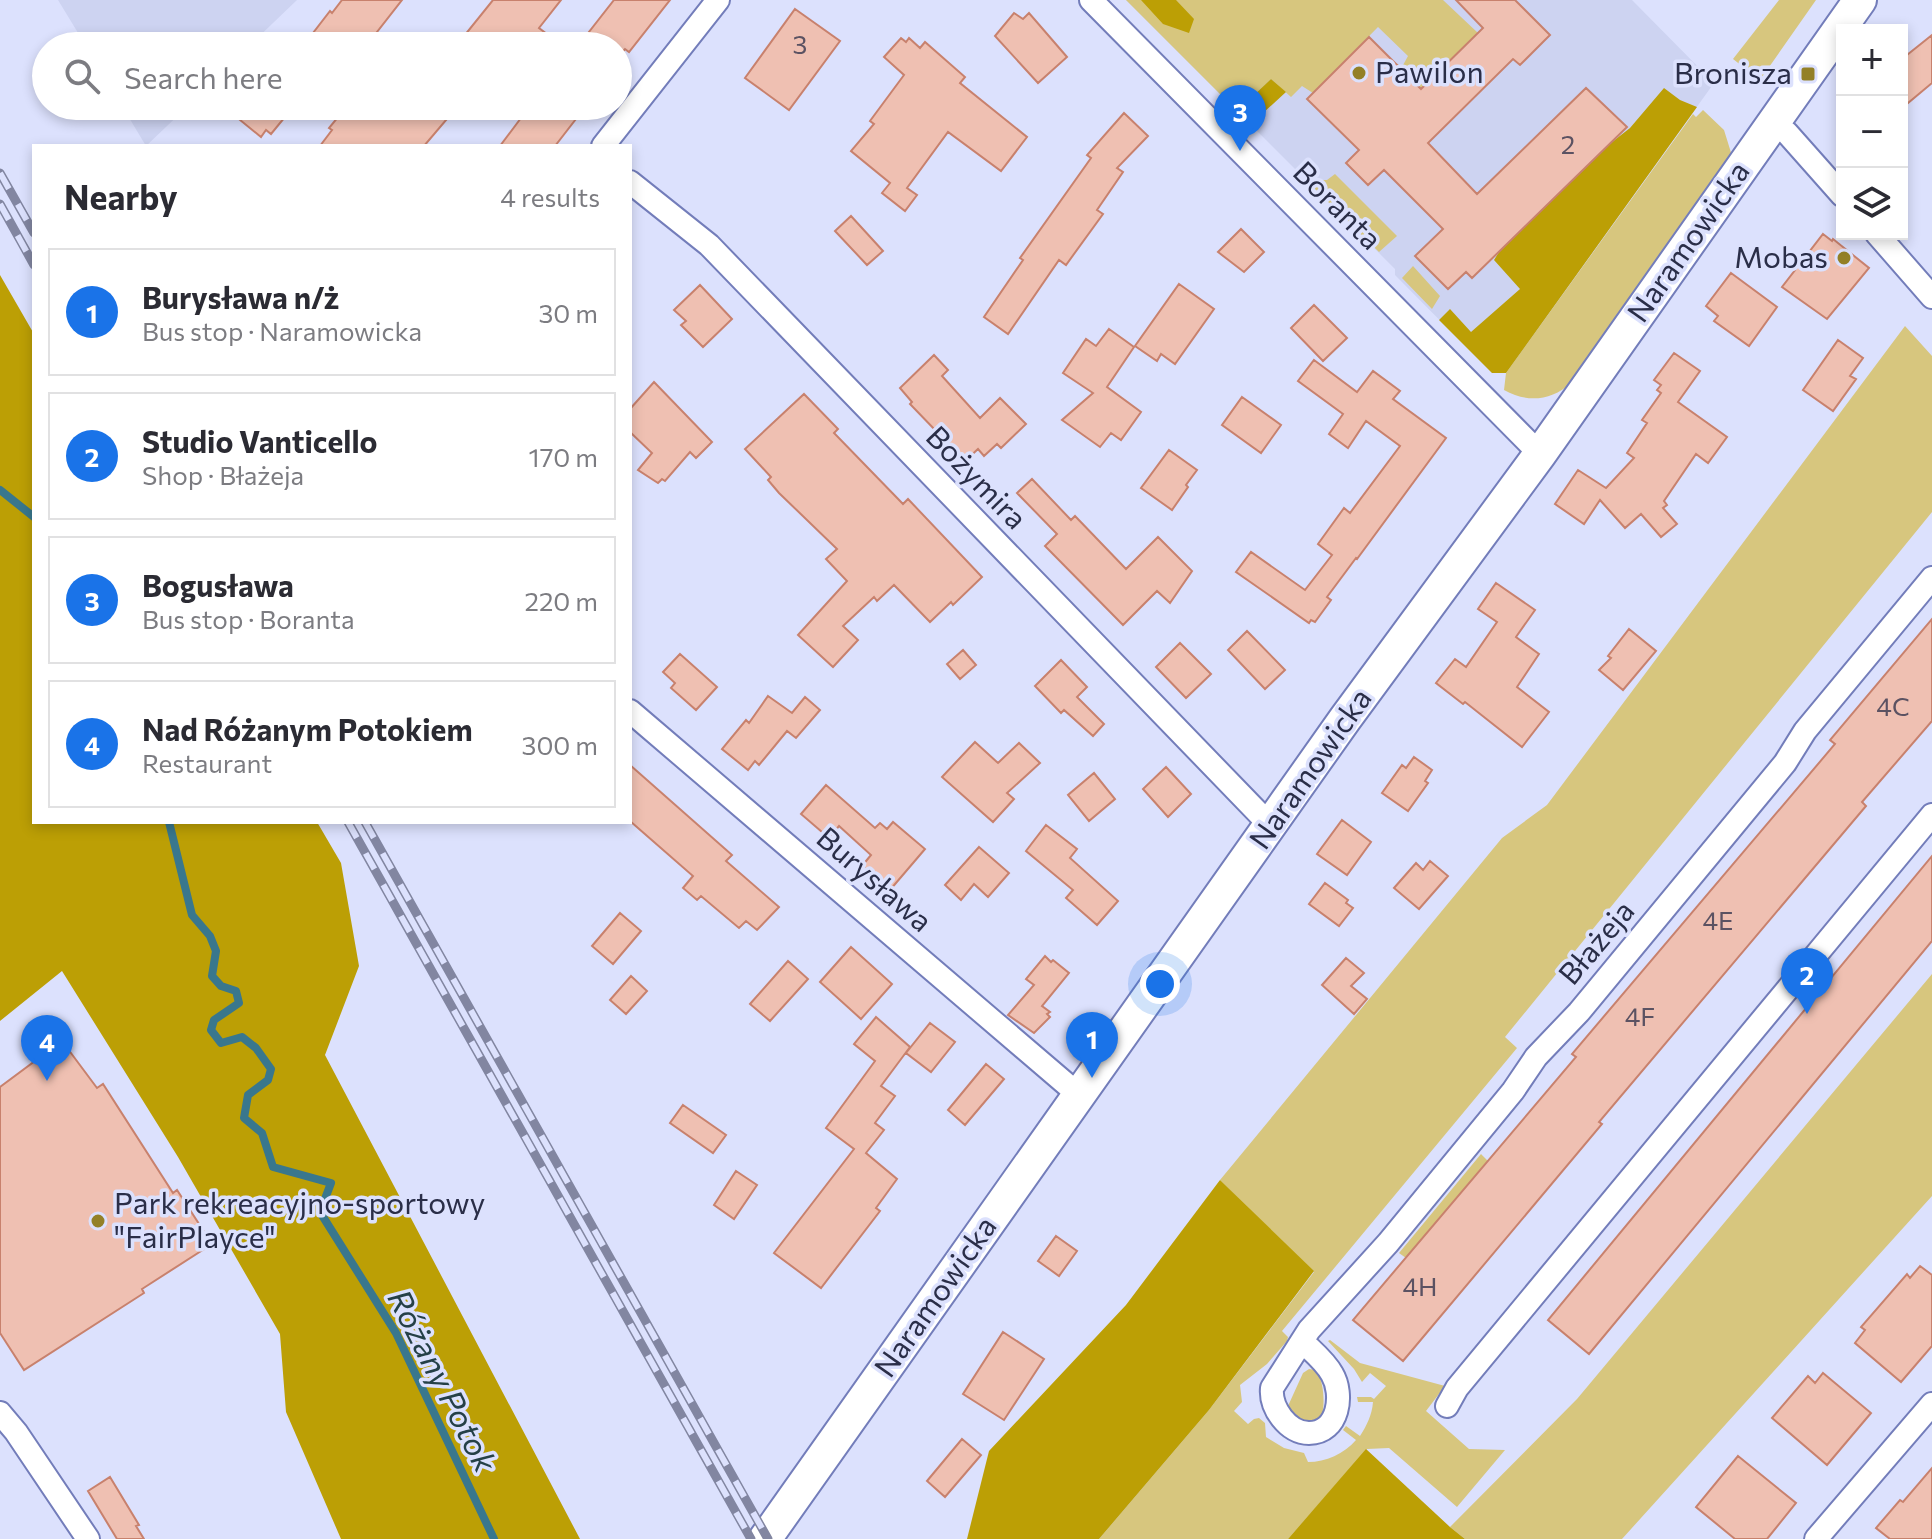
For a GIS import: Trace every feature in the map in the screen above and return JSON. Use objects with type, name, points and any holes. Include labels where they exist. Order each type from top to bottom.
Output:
[{"type":"street","points":[[632,109],[718,0]]},
{"type":"street","name":"Boranta","points":[[1091,0],[1540,454]]},
{"type":"street","name":"Naramowicka","points":[[765,1539],[1345,719],[1540,454],[1859,0]]},
{"type":"street","points":[[605,144],[623,120]]},
{"type":"street","points":[[1772,124],[1787,133],[1836,188]]},
{"type":"street","name":"Bożymira","points":[[632,184],[709,245],[1270,825]]},
{"type":"street","points":[[1882,240],[1932,297]]},
{"type":"street","name":"Błażeja","points":[[1302,1341],[1322,1314],[1388,1243],[1513,1091],[1536,1057],[1579,1012],[1756,799],[1785,763],[1805,731],[1932,578]]},
{"type":"street","name":"Burysława","points":[[632,713],[1079,1095]]},
{"type":"street","points":[[1447,1406],[1457,1388],[1932,815]]},
{"type":"street","points":[[1816,1539],[1932,1404]]},
{"type":"street","points":[[0,1413],[25,1444],[88,1539]]},
{"type":"shaded area","points":[[58,0],[297,0],[264,32],[77,32]]},
{"type":"shaded area","points":[[1126,0],[1632,0],[1714,83],[1506,373],[1492,373],[1395,275],[1395,269]]},
{"type":"shaded area","points":[[1126,0],[1443,0],[1478,33],[1366,143],[1341,117],[1393,61],[1402,67],[1408,56],[1378,27],[1313,93],[1302,86],[1291,97],[1271,79],[1237,111]]},
{"type":"shaded area","points":[[1141,0],[1176,0],[1194,19],[1189,33],[1163,24]]},
{"type":"shaded area","points":[[1779,0],[1816,0],[1760,80],[1733,59]]},
{"type":"shaded area","points":[[1271,79],[1286,92],[1251,124],[1237,111]]},
{"type":"shaded area","points":[[1664,88],[1680,100],[1697,107],[1506,373],[1492,373],[1439,320],[1450,309],[1471,332],[1520,289],[1494,260],[1499,252],[1607,146],[1630,128]]},
{"type":"shaded area","points":[[1703,110],[1724,130],[1733,159],[1571,383],[1555,394],[1539,398],[1521,397],[1504,390],[1506,373],[1693,114],[1696,117]]},
{"type":"shaded area","points":[[130,120],[173,120],[148,144],[145,144]]},
{"type":"shaded area","points":[[1335,174],[1397,236],[1379,252],[1314,188],[1320,180],[1327,180]]},
{"type":"shaded area","points":[[1413,266],[1440,296],[1432,309],[1402,278]]},
{"type":"shaded area","points":[[0,275],[32,331],[32,824],[318,824],[341,863],[359,966],[325,1055],[580,1539],[341,1539],[286,1412],[280,1334],[178,1157],[62,971],[0,1021]]},
{"type":"shaded area","points":[[1905,326],[1932,356],[1932,512],[1505,1037],[1517,1048],[1282,1331],[1288,1337],[1287,1341],[1267,1364],[1240,1385],[1242,1402],[1234,1411],[1248,1424],[1259,1418],[1265,1423],[1266,1437],[1284,1448],[1304,1453],[1308,1462],[1328,1459],[1346,1449],[1356,1440],[1343,1430],[1346,1426],[1360,1436],[1372,1411],[1373,1402],[1358,1402],[1357,1397],[1374,1399],[1386,1386],[1370,1373],[1362,1382],[1330,1340],[1360,1363],[1445,1386],[1426,1411],[1469,1449],[1505,1450],[1457,1507],[1389,1448],[1367,1449],[1288,1539],[1099,1539],[1209,1410],[1314,1272],[1220,1180],[1502,838],[1547,805]]},
{"type":"shaded area","points":[[1932,974],[1932,1196],[1622,1539],[1465,1539],[1450,1527],[1577,1399]]},
{"type":"shaded area","points":[[1481,1154],[1488,1161],[1406,1258],[1399,1253]]},
{"type":"shaded area","points":[[1220,1180],[1314,1271],[1209,1410],[1099,1539],[967,1539],[989,1451],[1126,1305]]},
{"type":"shaded area","points":[[1309,1369],[1316,1370],[1319,1375],[1323,1405],[1322,1416],[1307,1421],[1294,1415],[1288,1406],[1303,1373]]},
{"type":"shaded area","points":[[1366,1449],[1450,1527],[1465,1539],[1288,1539]]},
{"type":"building","points":[[342,0],[402,0],[377,32],[314,32],[330,11],[332,13]]},
{"type":"building","points":[[493,0],[561,0],[539,28],[544,32],[467,32]]},
{"type":"building","points":[[614,0],[670,0],[632,48],[632,32],[589,32]]},
{"type":"building","points":[[1456,0],[1515,0],[1550,35],[1520,65],[1513,59],[1428,143],[1477,194],[1586,88],[1627,127],[1472,278],[1466,272],[1448,289],[1415,256],[1443,229],[1384,170],[1368,185],[1346,163],[1359,150],[1307,99],[1369,37],[1421,89],[1483,28]]},
{"type":"building","points":[[795,9],[840,41],[789,110],[745,78]]},
{"type":"building","points":[[1014,13],[1023,19],[1029,13],[1067,57],[1038,83],[995,36]]},
{"type":"building","points":[[1932,35],[1932,83],[1908,103],[1908,96],[1908,54]]},
{"type":"building","points":[[901,38],[906,42],[909,38],[920,48],[925,42],[965,77],[960,83],[1027,137],[1001,171],[948,132],[907,188],[917,195],[905,211],[882,193],[890,183],[851,151],[874,124],[870,121],[904,75],[884,57]]},
{"type":"building","points":[[1124,113],[1148,136],[1117,168],[1123,172],[1097,210],[1103,214],[1066,265],[1059,260],[1008,334],[984,317],[1023,260],[1020,258],[1091,158],[1087,155]]},
{"type":"building","points":[[240,120],[282,120],[271,134],[266,130],[261,137]]},
{"type":"building","points":[[336,120],[446,120],[426,144],[322,144],[332,130],[329,128]]},
{"type":"building","points":[[520,120],[575,120],[557,144],[502,144]]},
{"type":"building","points":[[851,216],[883,251],[867,265],[835,231]]},
{"type":"building","points":[[1241,229],[1264,252],[1244,272],[1218,252]]},
{"type":"building","points":[[1823,234],[1869,268],[1827,319],[1782,287]]},
{"type":"building","points":[[1731,273],[1777,307],[1749,346],[1714,321],[1718,316],[1706,306]]},
{"type":"building","points":[[1179,284],[1214,309],[1175,364],[1161,354],[1157,361],[1135,346]]},
{"type":"building","points":[[700,285],[732,319],[703,347],[681,325],[686,321],[674,310]]},
{"type":"building","points":[[1314,305],[1347,338],[1323,361],[1291,328]]},
{"type":"building","points":[[1109,329],[1134,347],[1107,387],[1141,412],[1121,440],[1111,433],[1100,447],[1062,420],[1093,393],[1063,373],[1086,339],[1096,346]]},
{"type":"building","points":[[1838,340],[1863,358],[1850,376],[1856,379],[1833,411],[1803,390]]},
{"type":"building","points":[[1674,353],[1700,371],[1678,402],[1727,437],[1708,463],[1696,454],[1664,501],[1667,505],[1663,508],[1677,524],[1661,537],[1641,514],[1625,528],[1600,500],[1584,524],[1555,504],[1578,470],[1606,488],[1634,458],[1627,453],[1647,423],[1642,420],[1661,393],[1657,390],[1661,385],[1654,380]]},
{"type":"building","points":[[934,355],[948,370],[942,376],[980,418],[1000,398],[1026,424],[1001,448],[997,444],[984,456],[978,449],[965,461],[910,404],[912,402],[900,388]]},
{"type":"building","points":[[1314,360],[1357,392],[1373,371],[1400,391],[1393,399],[1446,438],[1327,597],[1331,600],[1315,622],[1311,620],[1309,623],[1236,572],[1251,552],[1305,590],[1332,555],[1318,544],[1344,508],[1350,513],[1400,446],[1366,421],[1348,448],[1329,434],[1343,414],[1298,381]]},
{"type":"building","points":[[654,382],[712,442],[696,458],[690,452],[665,481],[662,479],[658,483],[638,470],[652,453],[632,434],[632,407]]},
{"type":"building","points":[[804,394],[838,429],[834,433],[903,504],[908,499],[982,577],[930,622],[894,585],[877,601],[874,597],[843,626],[858,640],[833,667],[798,635],[847,581],[826,559],[837,549],[779,493],[768,480],[771,477],[745,449]]},
{"type":"building","points":[[1242,397],[1281,425],[1261,453],[1222,425]]},
{"type":"building","points":[[1169,450],[1197,470],[1172,510],[1141,488]]},
{"type":"building","points":[[1032,479],[1071,520],[1075,516],[1126,569],[1158,537],[1192,571],[1170,603],[1157,591],[1123,625],[1045,546],[1057,534],[1017,493]]},
{"type":"building","points":[[1496,583],[1535,610],[1516,637],[1539,654],[1517,687],[1549,712],[1522,747],[1436,683],[1455,659],[1466,667],[1497,622],[1478,609]]},
{"type":"building","points":[[1932,619],[1932,721],[1862,802],[1866,806],[1599,1122],[1602,1124],[1403,1361],[1353,1320],[1576,1057],[1572,1054],[1835,744],[1830,740]]},
{"type":"building","points":[[1629,629],[1656,651],[1623,690],[1599,670],[1611,658],[1608,656]]},
{"type":"building","points":[[1247,631],[1285,670],[1265,689],[1228,650]]},
{"type":"building","points":[[1180,643],[1211,674],[1186,698],[1156,667]]},
{"type":"building","points":[[963,650],[976,665],[960,679],[947,664]]},
{"type":"building","points":[[680,654],[717,687],[696,710],[671,688],[675,683],[663,672]]},
{"type":"building","points":[[1061,660],[1087,687],[1077,697],[1104,724],[1093,736],[1064,710],[1061,713],[1035,686]]},
{"type":"building","points":[[768,696],[792,713],[805,697],[820,710],[796,738],[787,731],[759,765],[755,761],[748,770],[722,749],[746,720],[749,723]]},
{"type":"building","points":[[975,742],[998,763],[1019,743],[1040,763],[1007,793],[1014,799],[993,822],[942,777]]},
{"type":"building","points":[[1414,757],[1432,770],[1425,781],[1428,783],[1408,811],[1382,793],[1402,765],[1406,768]]},
{"type":"building","points":[[632,767],[732,855],[726,861],[779,907],[757,930],[746,921],[739,928],[701,896],[697,900],[683,888],[693,876],[632,823]]},
{"type":"building","points":[[1166,767],[1191,794],[1168,817],[1143,789]]},
{"type":"building","points":[[1094,773],[1115,799],[1089,821],[1068,795]]},
{"type":"building","points":[[826,785],[875,828],[880,823],[887,829],[893,822],[925,849],[890,890],[862,866],[871,855],[839,826],[829,838],[801,814]]},
{"type":"building","points":[[1342,820],[1371,842],[1347,875],[1317,854]]},
{"type":"building","points":[[1046,825],[1077,849],[1070,858],[1118,901],[1097,925],[1066,898],[1073,890],[1026,851]]},
{"type":"building","points":[[979,847],[1009,873],[988,897],[974,884],[961,900],[945,885]]},
{"type":"building","points":[[1932,856],[1932,941],[1589,1354],[1548,1320]]},
{"type":"building","points":[[1430,861],[1448,876],[1419,909],[1394,888],[1416,863],[1423,870]]},
{"type":"building","points":[[1325,883],[1348,900],[1346,903],[1353,908],[1339,926],[1309,904]]},
{"type":"building","points":[[620,913],[641,931],[613,964],[592,946]]},
{"type":"building","points":[[851,947],[892,984],[861,1019],[820,982]]},
{"type":"building","points":[[1045,956],[1069,973],[1042,1006],[1050,1012],[1047,1014],[1050,1017],[1034,1033],[1008,1015],[1034,985],[1026,979]]},
{"type":"building","points":[[1346,958],[1364,973],[1351,986],[1367,999],[1354,1014],[1322,985]]},
{"type":"building","points":[[788,961],[808,979],[770,1021],[750,1004]]},
{"type":"building","points":[[631,976],[647,991],[626,1014],[610,1000]]},
{"type":"building","points":[[876,1017],[910,1047],[881,1086],[895,1096],[875,1123],[884,1130],[866,1153],[897,1179],[876,1208],[880,1211],[821,1288],[774,1253],[854,1149],[826,1128],[875,1061],[854,1044]]},
{"type":"building","points":[[930,1023],[955,1042],[931,1072],[906,1053]]},
{"type":"building","name":"Park rekreacyjno-sportowy \"FairPlayce\"","points":[[62,1041],[97,1088],[103,1084],[173,1193],[177,1190],[212,1244],[142,1289],[144,1293],[24,1370],[0,1333],[0,1087]]},
{"type":"building","points":[[986,1064],[1004,1079],[965,1125],[948,1110]]},
{"type":"building","points":[[683,1105],[726,1135],[713,1153],[670,1123]]},
{"type":"building","points":[[736,1171],[757,1185],[734,1219],[714,1205]]},
{"type":"building","points":[[1056,1236],[1077,1251],[1059,1276],[1038,1261]]},
{"type":"building","points":[[1920,1266],[1932,1275],[1932,1346],[1901,1382],[1855,1343],[1865,1330],[1861,1327],[1907,1274],[1910,1278]]},
{"type":"building","points":[[1003,1332],[1044,1359],[1004,1420],[963,1394]]},
{"type":"building","points":[[1823,1373],[1871,1413],[1827,1465],[1772,1418],[1808,1376],[1815,1383]]},
{"type":"building","points":[[962,1439],[981,1455],[945,1497],[927,1481]]},
{"type":"building","points":[[1738,1456],[1796,1503],[1767,1539],[1735,1539],[1696,1507]]},
{"type":"building","points":[[1932,1468],[1932,1539],[1890,1539],[1876,1528]]},
{"type":"building","points":[[110,1477],[144,1539],[117,1539],[88,1491]]},
{"type":"waterway","name":"Różany Potok","points":[[0,490],[32,515]]},
{"type":"waterway","name":"Różany Potok","points":[[169,824],[192,915],[210,936],[216,951],[212,976],[221,986],[236,991],[239,1003],[214,1020],[211,1030],[221,1043],[242,1037],[256,1048],[271,1069],[268,1080],[248,1095],[244,1118],[262,1133],[273,1167],[331,1183],[320,1212],[396,1333],[494,1539]]},
{"type":"railway","points":[[0,173],[32,229]]},
{"type":"railway","points":[[0,204],[32,261]]},
{"type":"railway","points":[[349,824],[751,1539]]},
{"type":"railway","points":[[366,824],[768,1539]]},
{"type":"place","name":"Pawilon","points":[[1359,73]]},
{"type":"place","name":"Bronisza","points":[[1808,74]]},
{"type":"place","name":"Bogusława","points":[[1240,151]]},
{"type":"place","name":"Mobas","points":[[1844,258]]},
{"type":"place","name":"Studio Vanticello","points":[[1807,1014]]},
{"type":"place","name":"Burysława n/ż","points":[[1092,1078]]},
{"type":"place","name":"Nad Różanym Potokiem","points":[[47,1081]]},
{"type":"place","name":"Park rekreacyjno-sportowy \"FairPlayce\"","points":[[98,1221]]}]
